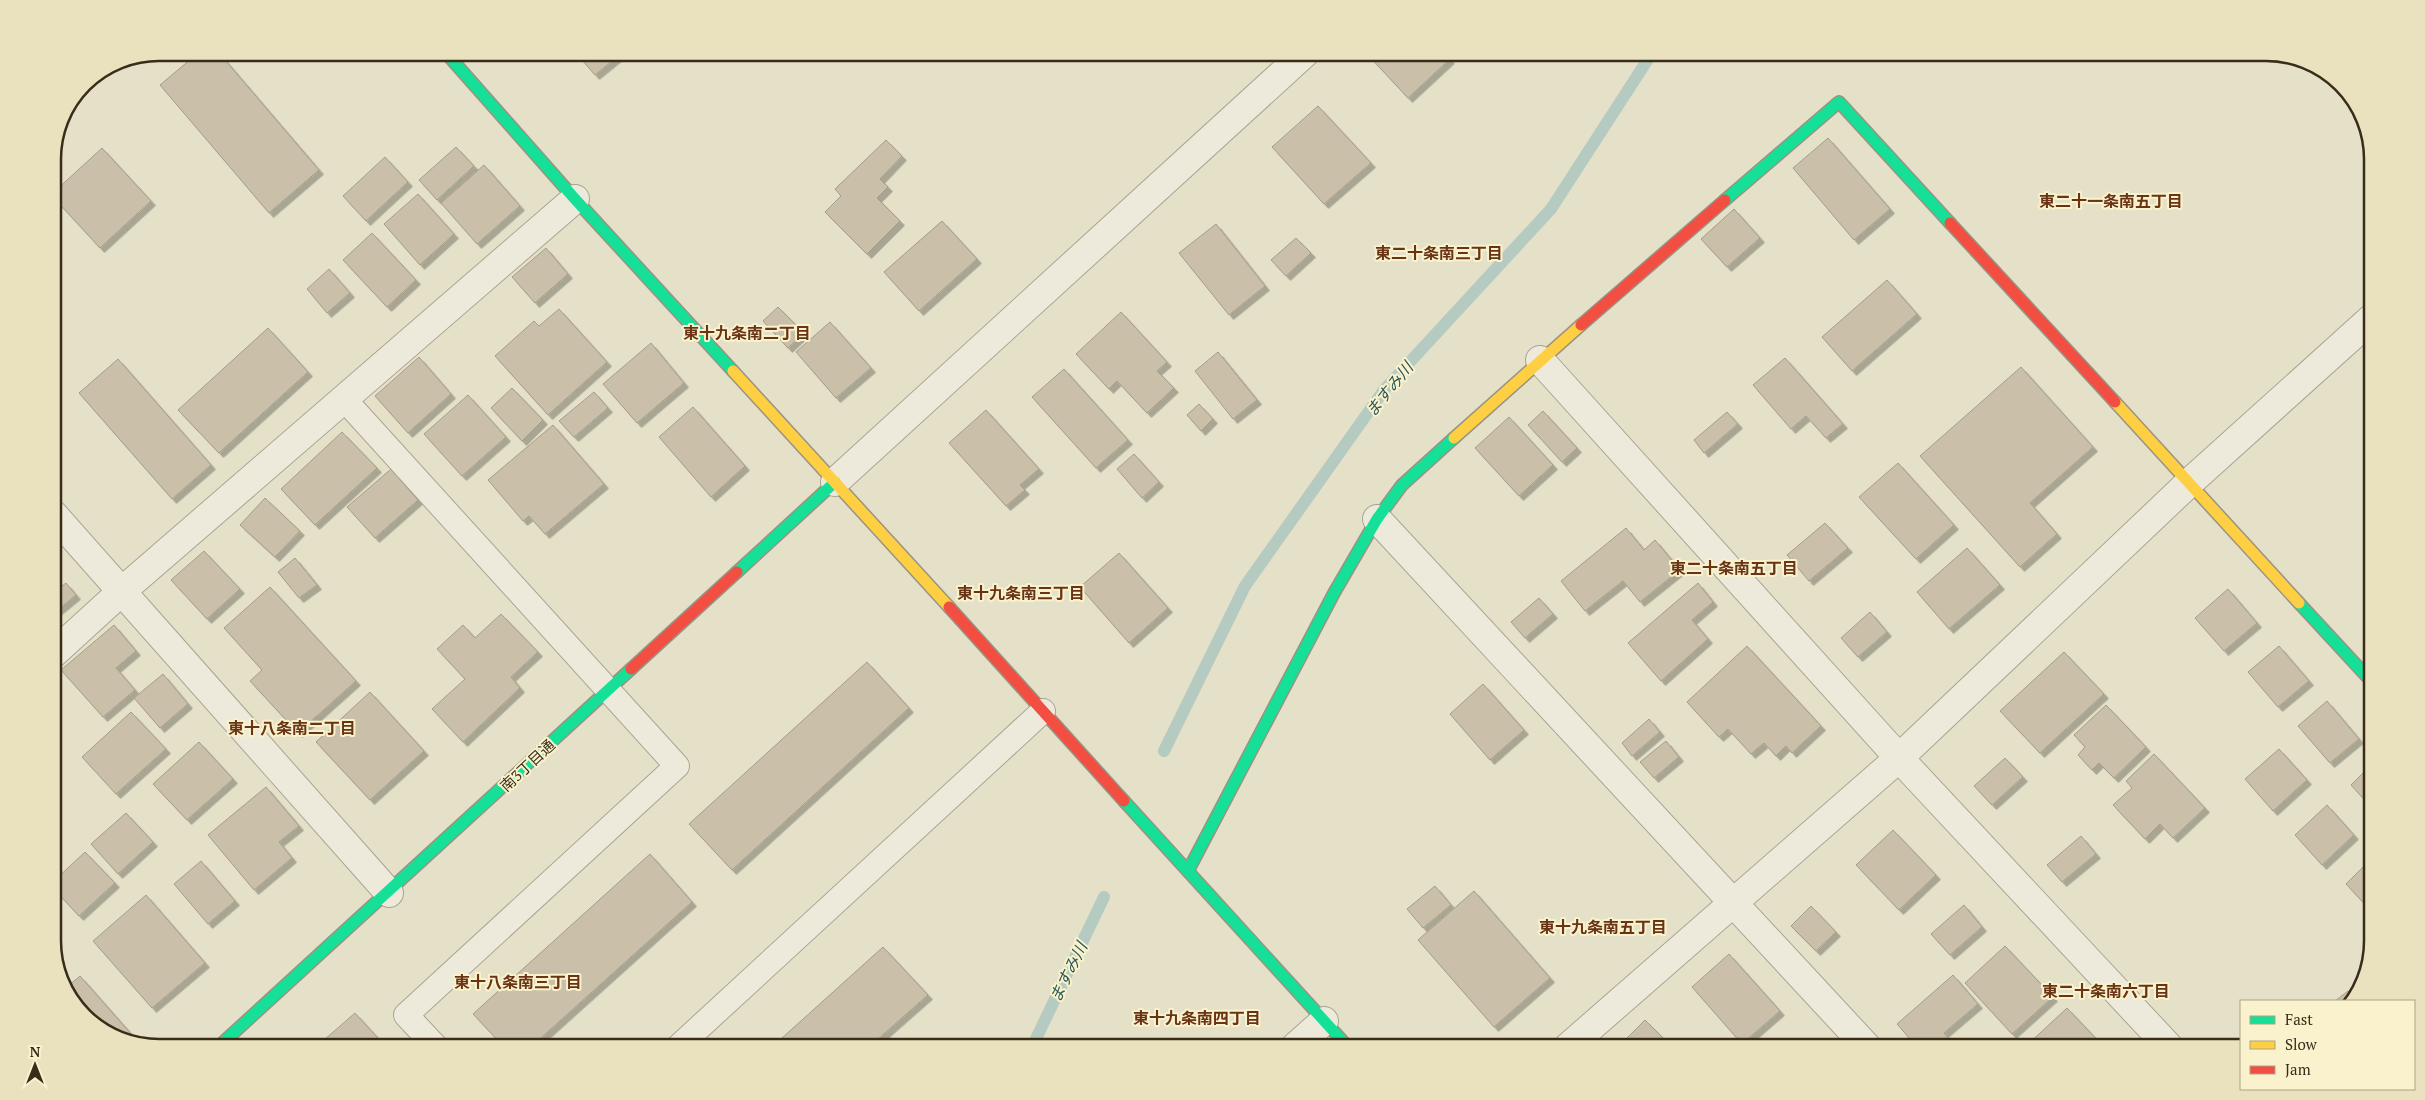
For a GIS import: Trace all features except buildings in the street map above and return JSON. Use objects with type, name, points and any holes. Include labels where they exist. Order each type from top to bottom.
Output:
[{"type":"street","points":[[454,61],[575,199],[835,482],[1340,1039]]},
{"type":"street","points":[[835,482],[1296,61]]},
{"type":"street","points":[[1188,871],[1334,594],[1378,518],[1402,485],[1540,360],[1839,102],[2364,673]]},
{"type":"street","points":[[61,647],[122,591],[575,199]]},
{"type":"street","points":[[1578,1039],[1899,758],[2190,482],[2364,325]]},
{"type":"street","points":[[1540,360],[1899,758],[2161,1039]]},
{"type":"street","name":"南3丁目通","points":[[228,1039],[835,482]]},
{"type":"street","points":[[1378,518],[1859,1039]]},
{"type":"street","points":[[61,523],[390,892]]},
{"type":"street","points":[[1305,1039],[1324,1021]]},
{"type":"lane","points":[[344,399],[677,766],[406,1015],[428,1039]]},
{"type":"lane","points":[[688,1039],[1043,711]]},
{"type":"waterway","name":"ますみ川","points":[[1164,751],[1245,586],[1384,390],[1551,209],[1647,61]]},
{"type":"waterway","name":"ますみ川","points":[[1036,1039],[1104,897]]},
{"type":"traffic: fast","points":[[453,61],[575,199],[733,371]]},
{"type":"traffic: fast","points":[[1725,200],[1839,102],[1950,223]]},
{"type":"traffic: fast","points":[[1188,871],[1334,593],[1377,519],[1402,485],[1454,438]]},
{"type":"traffic: fast","points":[[737,572],[835,482]]},
{"type":"traffic: fast","points":[[2299,603],[2364,673]]},
{"type":"traffic: fast","points":[[227,1039],[631,669]]},
{"type":"traffic: fast","points":[[1124,801],[1341,1039]]},
{"type":"traffic: slow","points":[[1454,438],[1581,325]]},
{"type":"traffic: slow","points":[[733,371],[949,607]]},
{"type":"traffic: slow","points":[[2115,402],[2299,603]]},
{"type":"traffic: jam","points":[[1581,325],[1725,200]]},
{"type":"traffic: jam","points":[[1950,223],[2115,402]]},
{"type":"traffic: jam","points":[[631,669],[737,572]]},
{"type":"traffic: jam","points":[[949,607],[1124,801]]},
{"type":"district","name":"東二十一条南五丁目","points":[[2111,201]]},
{"type":"district","name":"東二十条南三丁目","points":[[1439,253]]},
{"type":"district","name":"東十九条南二丁目","points":[[747,333]]},
{"type":"district","name":"東二十条南五丁目","points":[[1734,568]]},
{"type":"district","name":"東十九条南三丁目","points":[[1021,593]]},
{"type":"district","name":"東十八条南二丁目","points":[[292,728]]},
{"type":"district","name":"東十九条南五丁目","points":[[1603,927]]},
{"type":"district","name":"東十八条南三丁目","points":[[518,982]]},
{"type":"district","name":"東二十条南六丁目","points":[[2106,991]]},
{"type":"district","name":"東十九条南四丁目","points":[[1197,1018]]}]
